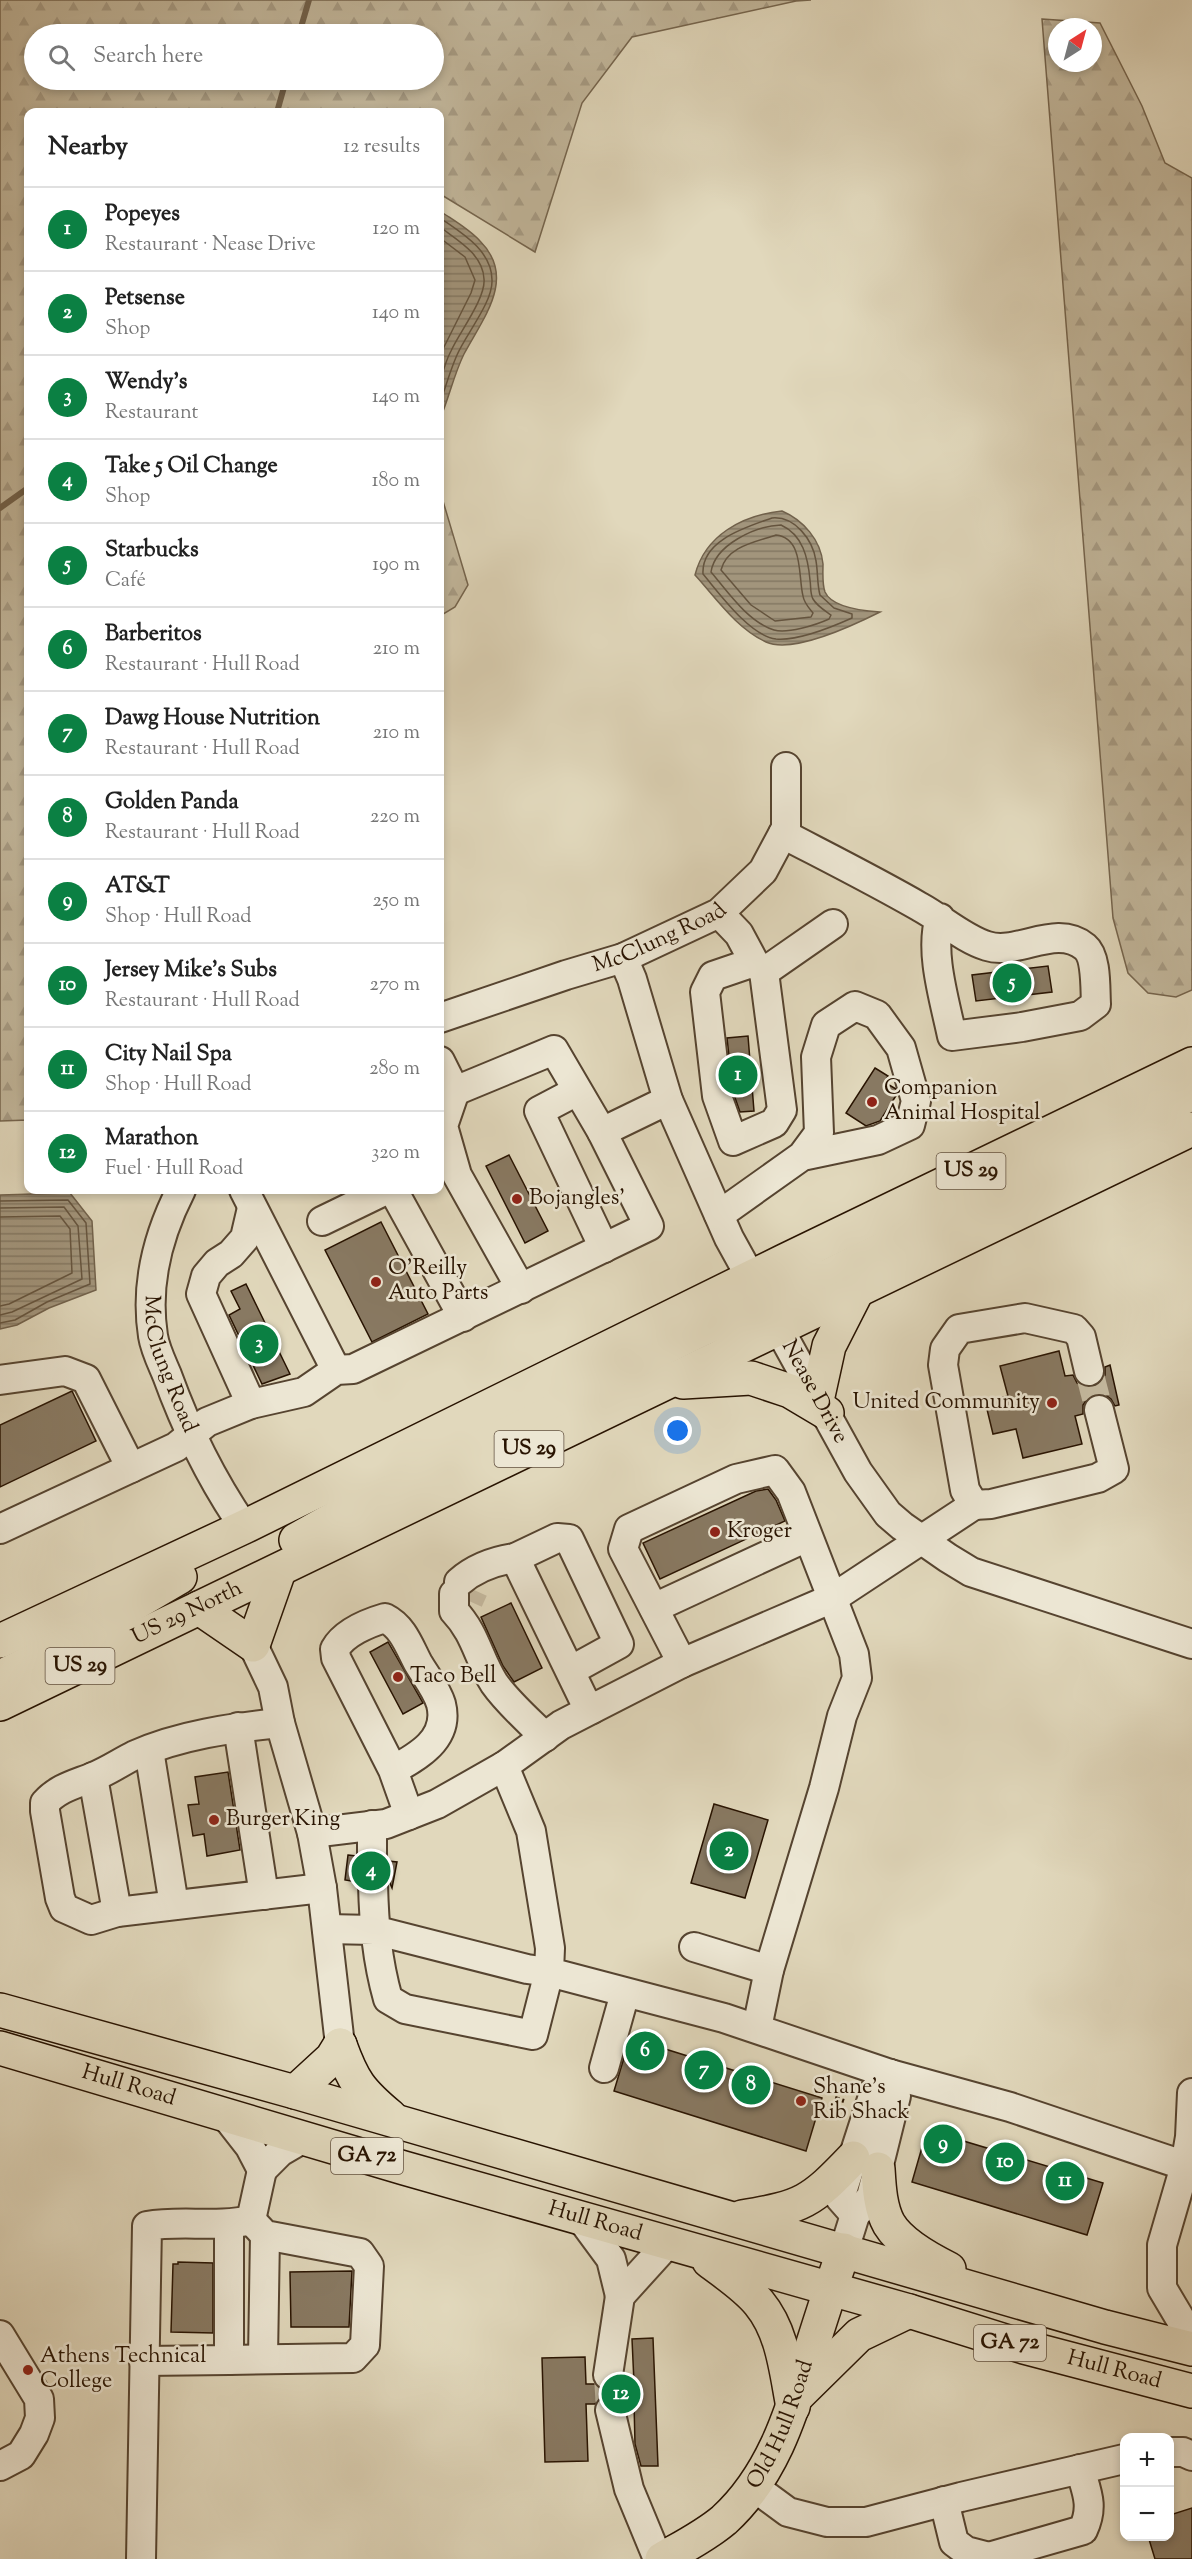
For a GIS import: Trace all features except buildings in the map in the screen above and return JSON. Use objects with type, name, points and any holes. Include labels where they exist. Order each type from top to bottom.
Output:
[{"type":"main road","name":"US 29","points":[[9,1634],[244,1527],[765,1302],[1192,1064]]},
{"type":"main road","points":[[279,1570],[253,1644],[213,1602],[267,1557],[458,1449],[705,1328],[825,1277],[1034,1175],[1192,1093]]},
{"type":"main road","name":"US 29","points":[[279,1570],[663,1384],[765,1302],[857,1291],[1192,1130]]},
{"type":"main road","points":[[663,1384],[751,1378],[822,1405],[829,1346],[857,1291]]},
{"type":"main road","points":[[0,1677],[50,1653],[219,1555],[244,1527]]},
{"type":"main road","name":"US 29 North","points":[[0,1704],[279,1570]]},
{"type":"main road","name":"Hull Road","points":[[0,2010],[282,2088],[1192,2349]]},
{"type":"main road","points":[[141,2090],[146,2075],[155,2070],[211,2086],[282,2088],[332,2058],[340,2045]]},
{"type":"main road","points":[[340,2045],[350,2074],[364,2095],[396,2121]]},
{"type":"main road","name":"Hull Road","points":[[0,2048],[304,2138],[831,2288],[1024,2347],[1192,2391]]},
{"type":"main road","points":[[735,2218],[786,2210],[806,2201],[866,2163],[880,2194],[889,2224],[920,2255],[1001,2296]]},
{"type":"main road","points":[[682,2247],[747,2291],[769,2317],[782,2350],[795,2402]]},
{"type":"main road","name":"Old Hull Road","points":[[660,2559],[692,2543],[722,2521],[754,2487],[778,2445],[795,2402],[844,2250]]},
{"type":"main road","points":[[795,2402],[853,2340],[866,2331],[909,2311]]},
{"type":"street","name":"McClung Road","points":[[444,1017],[623,958],[719,913],[763,871],[786,828],[786,767]]},
{"type":"street","points":[[783,834],[872,879],[940,918],[975,941],[989,947],[1006,947],[1064,937],[1075,940],[1087,948],[1094,970],[1096,1004],[1080,1016],[1022,1027],[952,1036],[939,970],[936,930],[940,918]]},
{"type":"street","points":[[694,1160],[774,1123],[782,1110],[759,967],[740,934],[719,913]]},
{"type":"street","points":[[733,1141],[717,1096],[705,992],[713,976],[759,967],[833,924]]},
{"type":"street","name":"Nease Drive","points":[[623,958],[632,979],[668,1100],[719,1215],[858,1472],[888,1514],[922,1540],[971,1572],[1192,1644]]},
{"type":"street","points":[[719,1215],[802,1156],[819,1132],[816,1057],[826,1025],[855,1006],[877,1015],[902,1048],[916,1101],[910,1125],[878,1140],[802,1156]]},
{"type":"street","points":[[0,1529],[176,1446],[207,1422],[251,1404],[304,1392],[336,1370],[353,1369],[649,1226],[602,1132],[554,1050],[455,1091]]},
{"type":"street","points":[[444,1069],[455,1091],[444,1123]]},
{"type":"street","points":[[577,1091],[538,1111],[604,1248]]},
{"type":"street","points":[[602,1132],[668,1100]]},
{"type":"street","points":[[444,1129],[457,1174],[521,1289]]},
{"type":"street","name":"McClung Road","points":[[179,1194],[156,1250],[151,1295],[153,1338],[192,1435],[218,1488],[244,1527]]},
{"type":"street","points":[[322,1221],[379,1194]]},
{"type":"street","points":[[395,1194],[464,1317]]},
{"type":"street","points":[[248,1199],[245,1238],[206,1276],[201,1294],[251,1404]]},
{"type":"street","points":[[248,1199],[282,1261],[336,1370]]},
{"type":"street","points":[[231,1254],[254,1251],[271,1255],[282,1261]]},
{"type":"street","points":[[974,1505],[965,1490],[943,1365],[945,1349],[959,1329],[1025,1318],[1074,1329],[1081,1338],[1089,1371]]},
{"type":"street","points":[[0,1380],[65,1371],[86,1379],[131,1468]]},
{"type":"street","points":[[312,1833],[386,1824],[437,1804],[504,1766],[545,1737],[592,1709],[682,1663],[833,1598],[974,1505],[991,1504],[1098,1478],[1114,1469],[1099,1410]]},
{"type":"street","points":[[682,1663],[623,1549],[628,1529],[736,1479],[775,1470],[791,1492],[833,1598],[854,1654],[857,1678],[840,1725],[824,1788],[769,1970],[757,2028]]},
{"type":"street","points":[[654,1608],[807,1537]]},
{"type":"street","points":[[545,1737],[505,1697],[493,1681],[465,1598],[467,1575],[496,1561],[515,1558],[556,1538],[569,1539],[619,1644],[570,1671]]},
{"type":"street","points":[[515,1558],[583,1698],[592,1709]]},
{"type":"street","points":[[393,1770],[424,1753],[432,1743],[438,1733],[441,1705],[400,1629],[386,1618],[374,1621],[340,1641],[335,1649],[336,1658],[393,1770],[409,1815]]},
{"type":"street","points":[[253,1644],[273,1687],[280,1723],[312,1833],[322,1887],[340,2045]]},
{"type":"street","points":[[280,1723],[238,1727],[203,1734],[149,1750],[93,1777],[74,1783],[51,1796],[45,1803],[60,1899],[64,1908],[91,1920],[117,1912],[322,1887]]},
{"type":"street","points":[[238,1727],[264,1894]]},
{"type":"street","points":[[149,1750],[174,1905]]},
{"type":"street","points":[[372,1826],[374,1930],[378,1965],[388,1999],[405,2009],[533,2035],[549,1972],[550,1948],[531,1831],[504,1766]]},
{"type":"street","points":[[93,1777],[117,1912]]},
{"type":"street","points":[[327,1929],[374,1930],[527,1969],[549,1972],[757,2028],[890,2074],[1010,2107],[1189,2167]]},
{"type":"street","points":[[694,1947],[769,1970]]},
{"type":"street","points":[[604,2068],[625,1993]]},
{"type":"street","points":[[844,2250],[855,2215],[871,2197],[866,2163],[896,2096],[890,2074]]},
{"type":"street","points":[[1192,2093],[1189,2167],[1162,2245],[1162,2288],[1184,2325],[1192,2331]]},
{"type":"street","points":[[225,2115],[250,2147],[262,2170]]},
{"type":"street","points":[[230,2360],[248,2227],[262,2170],[280,2152],[304,2138]]},
{"type":"street","points":[[580,2217],[610,2259],[620,2296],[608,2375]]},
{"type":"street","points":[[141,2559],[144,2361],[147,2226],[164,2223],[248,2227],[360,2253],[369,2266],[365,2345],[353,2358],[144,2361]]},
{"type":"street","points":[[248,2227],[263,2358]]},
{"type":"street","points":[[620,2296],[682,2247]]},
{"type":"street","points":[[0,2335],[39,2399],[40,2418],[34,2434],[21,2455],[0,2466]]},
{"type":"street","points":[[610,2410],[629,2489],[660,2559]]},
{"type":"street","points":[[1174,2452],[1183,2452],[1192,2456]]},
{"type":"street","points":[[754,2487],[788,2512],[827,2522],[866,2522],[944,2501],[1120,2460]]},
{"type":"street","points":[[944,2501],[954,2542],[966,2551],[989,2557],[1083,2530],[1090,2514],[1089,2498],[1080,2469]]},
{"type":"path","points":[[835,2098],[844,2101]]},
{"type":"green space","points":[[0,0],[811,0],[796,1],[632,37],[582,103],[535,252],[444,196],[444,108],[24,108],[24,1120],[0,1121]]},
{"type":"green space","points":[[1042,19],[1048,19],[1048,72],[1102,72],[1102,27],[1142,106],[1165,163],[1192,178],[1192,990],[1176,997],[1148,993],[1128,973],[1113,918]]},
{"type":"green space","points":[[444,504],[468,585],[455,607],[444,614]]},
{"type":"water","points":[[444,214],[480,241],[491,255],[496,269],[493,298],[460,362],[444,408]]},
{"type":"water","points":[[782,511],[804,525],[815,539],[822,555],[823,585],[829,597],[834,602],[850,608],[880,612],[823,636],[778,645],[755,636],[727,612],[695,575],[700,561],[707,549],[728,529],[753,517]]},
{"type":"water","points":[[71,1194],[92,1221],[96,1290],[49,1308],[17,1325],[0,1329],[0,1195]]},
{"type":"waterway","points":[[302,24],[309,0]]},
{"type":"waterway","points":[[278,108],[283,90]]},
{"type":"waterway","points":[[0,508],[24,491]]},
{"type":"tunnel","points":[[1089,1371],[1099,1410]]},
{"type":"tunnel","points":[[469,1601],[474,1590]]},
{"type":"tunnel","points":[[608,2375],[610,2410]]},
{"type":"place","name":"Starbucks","points":[[1012,983]]},
{"type":"place","name":"Popeyes","points":[[738,1075]]},
{"type":"place","name":"Companion Animal Hospital","points":[[872,1102]]},
{"type":"place","name":"Bojangles'","points":[[517,1199]]},
{"type":"place","name":"O'Reilly Auto Parts","points":[[376,1282]]},
{"type":"place","name":"Wendy's","points":[[259,1344]]},
{"type":"place","name":"United Community","points":[[1052,1403]]},
{"type":"place","name":"Kroger","points":[[715,1532]]},
{"type":"place","name":"Taco Bell","points":[[398,1677]]},
{"type":"place","name":"Burger King","points":[[214,1820]]},
{"type":"place","name":"Petsense","points":[[729,1851]]},
{"type":"place","name":"Take 5 Oil Change","points":[[371,1871]]},
{"type":"place","name":"Barberitos","points":[[645,2051]]},
{"type":"place","name":"Dawg House Nutrition","points":[[704,2070]]},
{"type":"place","name":"Golden Panda","points":[[751,2085]]},
{"type":"place","name":"Shane’s Rib Shack","points":[[801,2101]]},
{"type":"place","name":"AT&T","points":[[943,2144]]},
{"type":"place","name":"Jersey Mike's Subs","points":[[1005,2162]]},
{"type":"place","name":"City Nail Spa","points":[[1065,2181]]},
{"type":"place","name":"Athens Technical College","points":[[28,2370]]},
{"type":"place","name":"Marathon","points":[[621,2394]]}]
